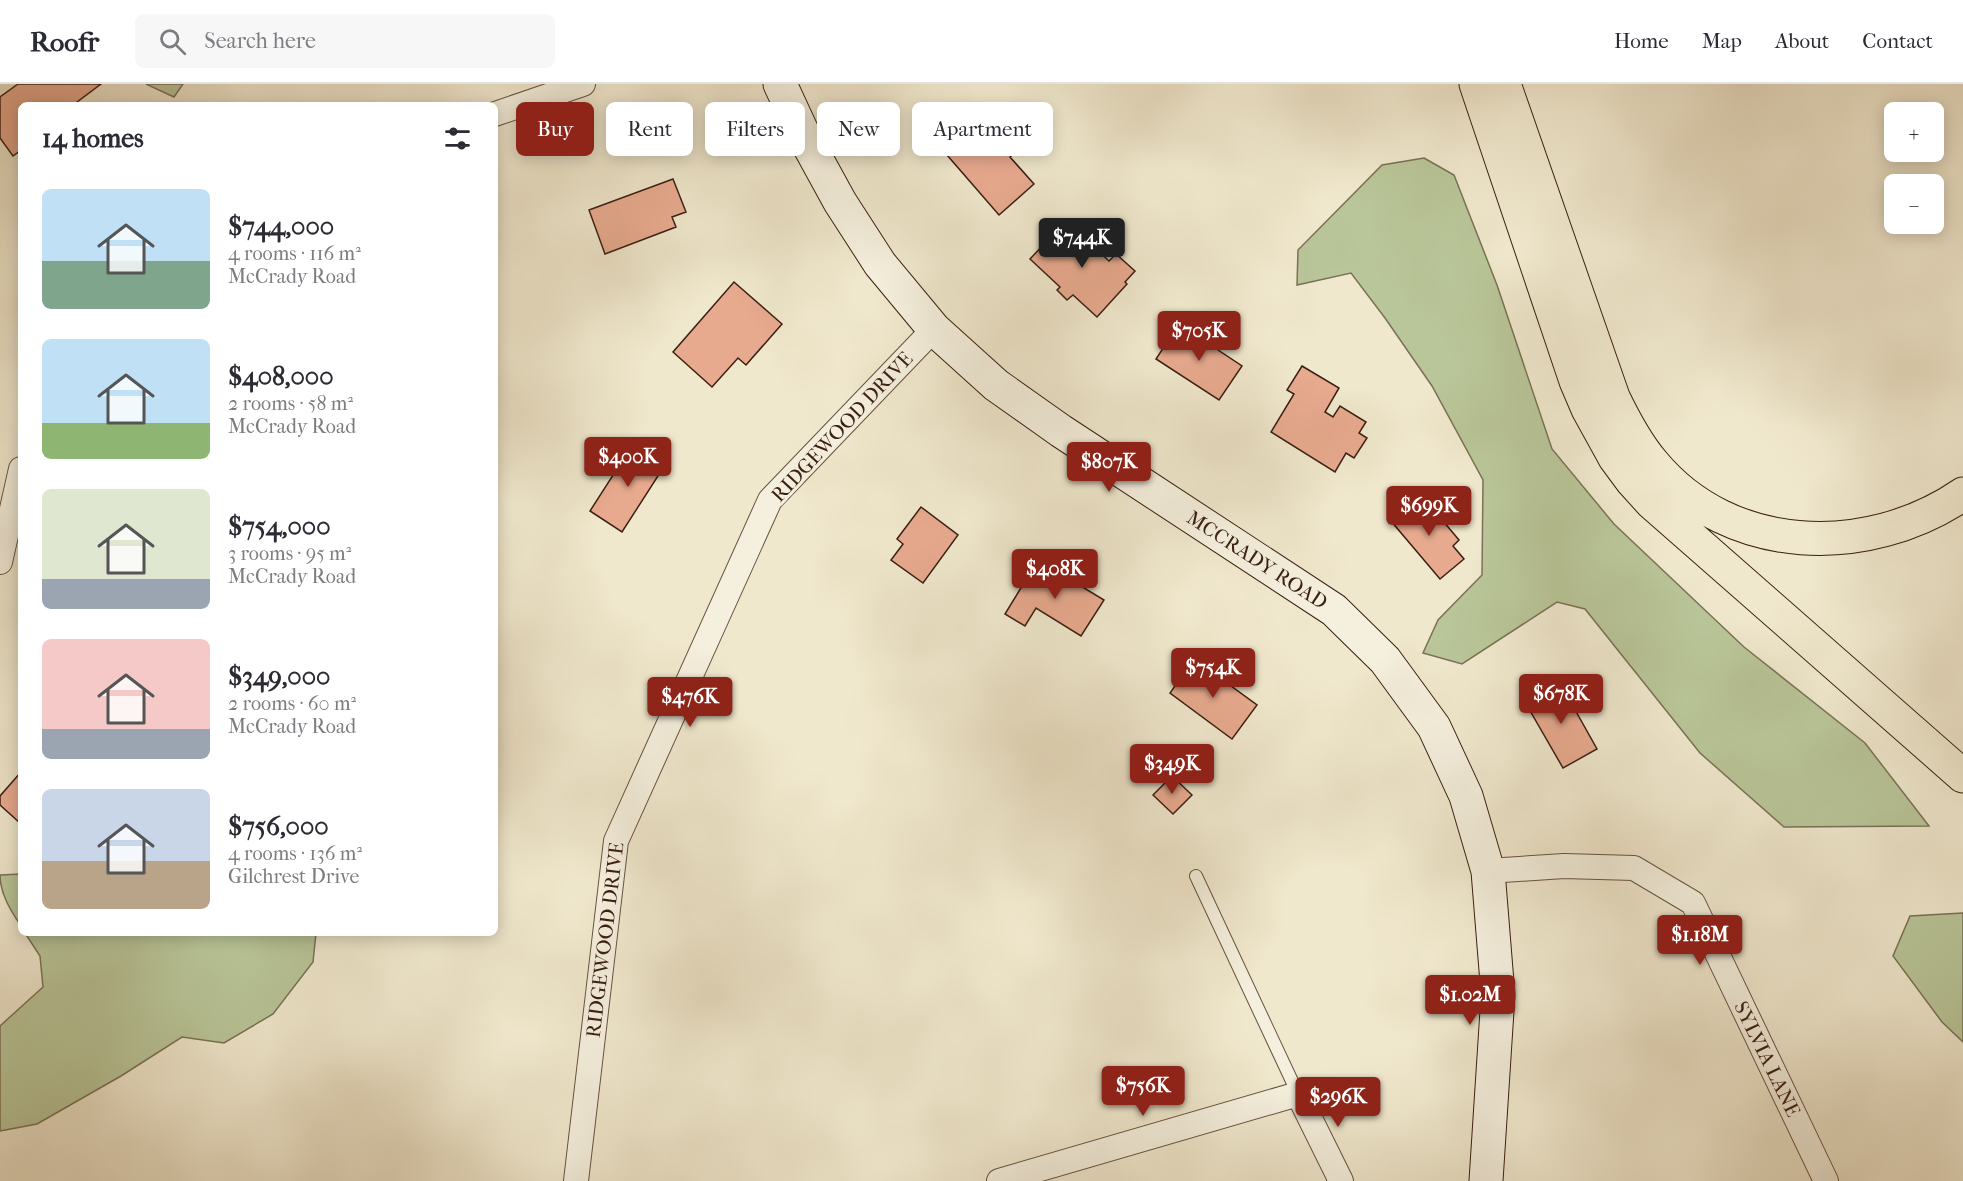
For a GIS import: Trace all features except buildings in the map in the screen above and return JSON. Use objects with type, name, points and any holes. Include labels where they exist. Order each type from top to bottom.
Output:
[{"type":"highway","points":[[1476,84],[1576,381],[1599,433],[1615,458],[1651,502],[1963,776]]},
{"type":"highway","points":[[1504,84],[1613,397],[1638,443],[1653,464],[1671,481],[1695,501],[1732,521],[1757,530],[1811,538],[1848,538],[1891,529],[1935,512],[1963,494]]},
{"type":"main road","name":"MCCRADY ROAD","points":[[780,84],[806,140],[840,202],[880,264],[934,329],[996,385],[1061,431],[1334,610],[1385,660],[1434,727],[1466,796],[1488,871],[1497,994],[1486,1181]]},
{"type":"street","points":[[498,113],[584,84]]},
{"type":"street","name":"RIDGEWOOD DRIVE","points":[[576,1181],[616,841],[771,500],[934,329]]},
{"type":"street","points":[[0,562],[18,482]]},
{"type":"street","name":"SYLVIA LANE","points":[[1488,871],[1564,866],[1634,868],[1693,903],[1826,1181]]},
{"type":"street","points":[[999,1181],[1298,1094],[1341,1181]]},
{"type":"lane","points":[[1196,876],[1298,1094]]},
{"type":"green space","points":[[146,84],[183,84],[174,97]]},
{"type":"green space","points":[[1424,158],[1454,175],[1497,285],[1552,449],[1614,524],[1744,647],[1865,743],[1929,826],[1784,827],[1700,753],[1585,609],[1557,602],[1462,664],[1423,653],[1438,620],[1482,575],[1483,480],[1432,386],[1351,273],[1297,285],[1298,250],[1382,165]]},
{"type":"green space","points":[[18,874],[18,921],[4,896],[0,875]]},
{"type":"green space","points":[[1963,913],[1963,1042],[1942,1022],[1893,956],[1910,916]]},
{"type":"green space","points":[[27,936],[316,936],[313,962],[273,1014],[224,1043],[182,1037],[121,1076],[37,1124],[0,1131],[0,1026],[43,987],[40,956]]}]
